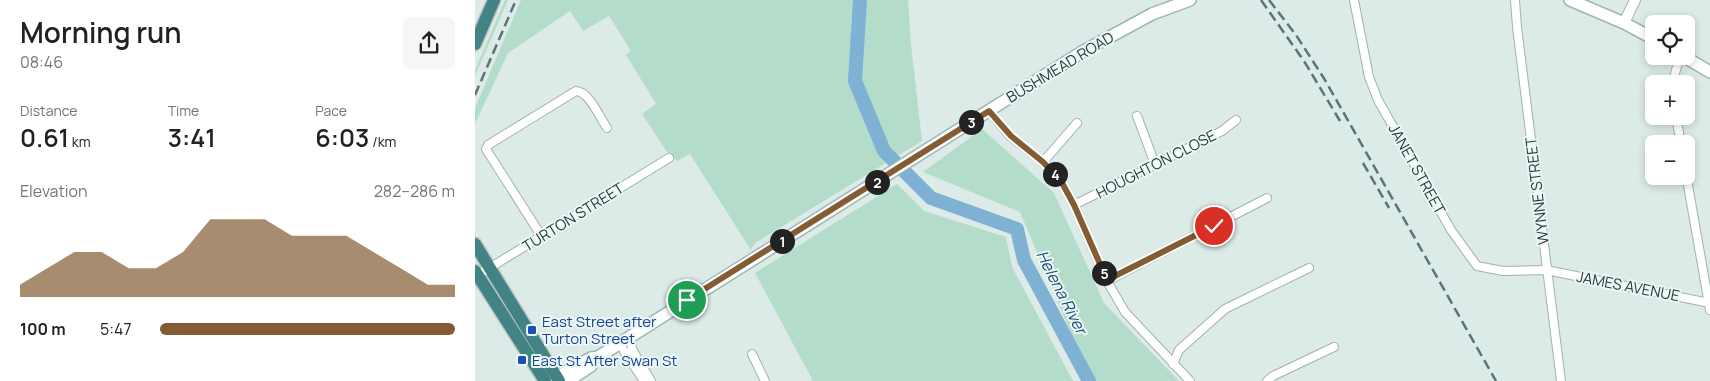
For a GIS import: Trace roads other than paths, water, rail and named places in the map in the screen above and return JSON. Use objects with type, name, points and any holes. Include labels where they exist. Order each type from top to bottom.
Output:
[{"type":"highway","points":[[475,25],[485,0]]},
{"type":"highway","points":[[475,44],[494,0]]},
{"type":"highway","points":[[475,244],[556,380]]},
{"type":"highway","points":[[476,273],[556,380]]},
{"type":"main road","name":"BUSHMEAD ROAD","points":[[556,380],[591,358],[598,357],[1115,33],[1151,14],[1190,0]]},
{"type":"main road","points":[[1570,0],[1624,23],[1645,35]]},
{"type":"main road","points":[[1695,64],[1710,72]]},
{"type":"street","name":"JANET STREET","points":[[1353,0],[1369,77],[1378,100],[1451,230],[1477,266],[1503,271],[1546,270]]},
{"type":"street","name":"WYNNE STREET","points":[[1515,0],[1546,270],[1561,381]]},
{"type":"street","points":[[1624,23],[1635,0]]},
{"type":"street","points":[[541,237],[486,152],[486,149],[571,93],[580,91],[587,96],[607,128]]},
{"type":"street","points":[[989,111],[1011,136],[1043,162],[1061,181],[1074,205],[1107,280],[1125,312],[1190,381]]},
{"type":"street","points":[[1137,116],[1155,164]]},
{"type":"street","name":"HOUGHTON CLOSE","points":[[1074,205],[1222,131],[1236,120]]},
{"type":"street","points":[[1043,162],[1077,123]]},
{"type":"street","name":"TURTON STREET","points":[[476,273],[490,268],[669,158]]},
{"type":"street","points":[[1688,185],[1710,306]]},
{"type":"street","points":[[1107,280],[1267,198]]},
{"type":"street","points":[[1173,364],[1179,350],[1225,309],[1309,268]]},
{"type":"street","name":"JAMES AVENUE","points":[[1546,270],[1710,306]]},
{"type":"street","points":[[630,336],[632,349],[651,381]]},
{"type":"street","points":[[619,343],[644,381]]},
{"type":"street","points":[[1267,381],[1273,376],[1334,347]]},
{"type":"street","points":[[752,354],[762,380]]},
{"type":"waterway","name":"Helena River","points":[[860,0],[855,81],[884,151],[931,198],[1017,229],[1024,260],[1089,381]]},
{"type":"railway","points":[[475,95],[516,0]]},
{"type":"railway","points":[[1261,0],[1304,61],[1340,121]]},
{"type":"railway","points":[[1269,0],[1296,35],[1325,80],[1496,381]]},
{"type":"railway","points":[[1363,163],[1389,208]]},
{"type":"place","name":"East Street after Turton Street","points":[[532,330]]},
{"type":"place","name":"East St After Swan St","points":[[522,360]]}]
